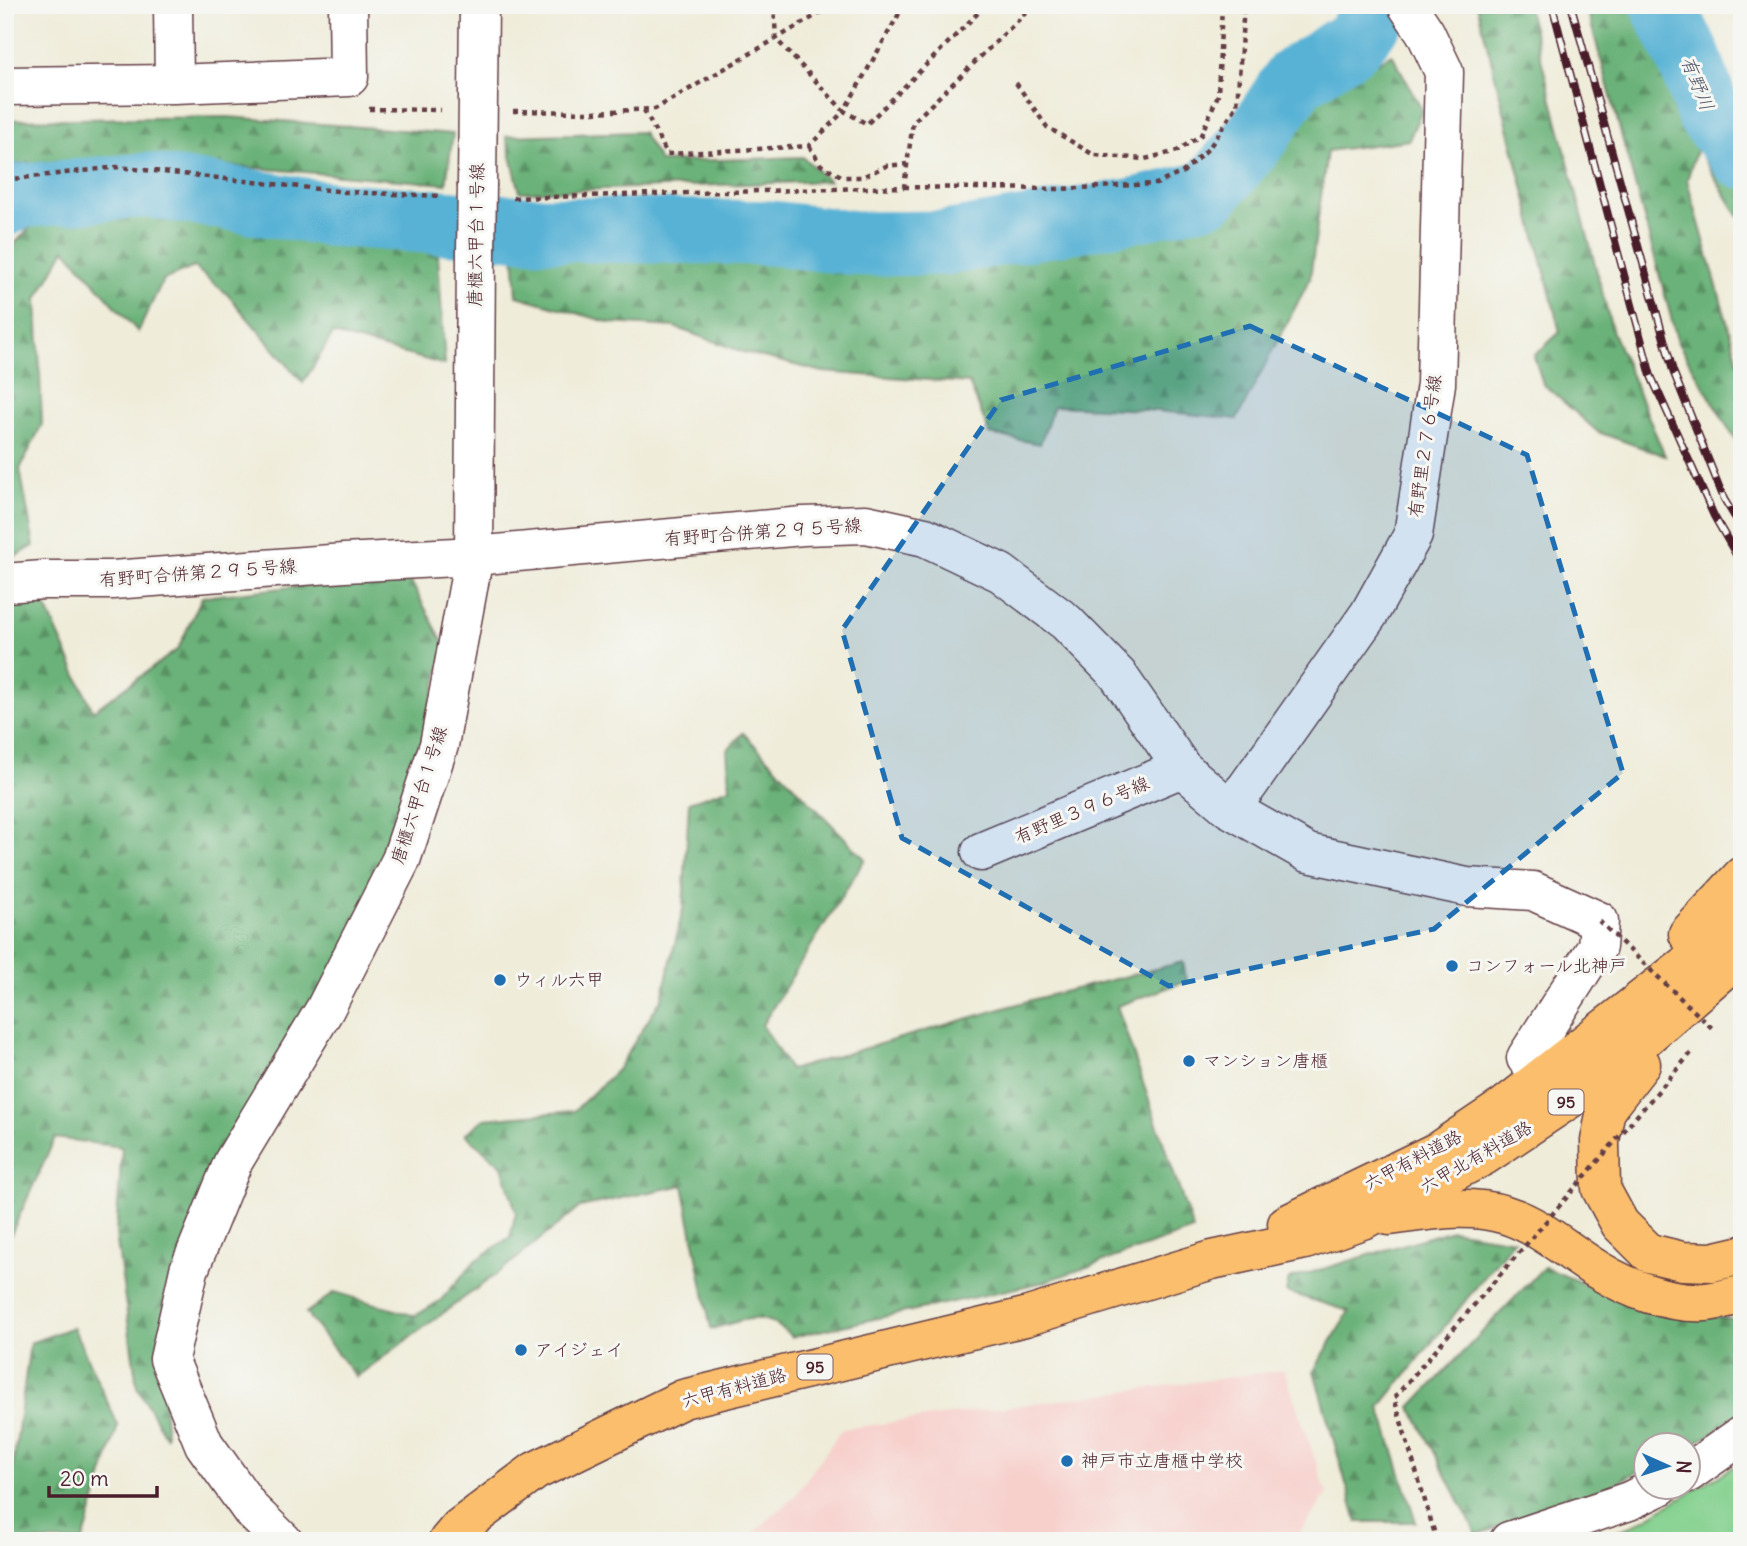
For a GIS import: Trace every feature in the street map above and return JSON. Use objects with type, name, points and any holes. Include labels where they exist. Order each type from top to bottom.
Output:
[{"type":"main road","points":[[1596,1033],[1742,876]]},
{"type":"main road","name":"95","points":[[1596,1033],[1720,938],[1742,916]]},
{"type":"main road","points":[[1732,960],[1651,1051],[1606,1109],[1600,1141],[1601,1189],[1620,1224],[1649,1253],[1682,1262],[1712,1262],[1742,1255]]},
{"type":"main road","name":"六甲北有料道路","points":[[1365,1219],[1484,1156],[1592,1084],[1732,960]]},
{"type":"main road","name":"六甲有料道路","points":[[1212,1260],[1438,1151],[1505,1106],[1596,1033]]},
{"type":"main road","points":[[1365,1219],[1453,1207],[1507,1215],[1559,1242],[1598,1270],[1639,1290],[1674,1300],[1705,1301],[1742,1295]]},
{"type":"main road","name":"六甲有料道路","points":[[448,1541],[459,1528],[535,1471],[683,1399],[1025,1317],[1212,1260],[1305,1240],[1365,1219]]},
{"type":"street","points":[[173,5],[174,84]]},
{"type":"street","points":[[5,86],[174,84],[349,77],[348,5]]},
{"type":"street","name":"唐櫃六甲台１号線","points":[[283,1541],[251,1510],[204,1444],[170,1359],[189,1270],[233,1162],[325,1009],[401,860],[439,745],[474,556],[476,251],[480,193],[477,110],[479,5]]},
{"type":"street","name":"有野里２７６号線","points":[[1229,808],[1247,787],[1369,614],[1413,535],[1436,384],[1444,72],[1416,19]]},
{"type":"street","name":"有野町合併第２９５号線","points":[[5,583],[112,580],[474,556],[803,526],[866,524],[925,537],[1001,573],[1066,622],[1118,675],[1182,768],[1229,808],[1308,853],[1467,887],[1533,891],[1599,921]]},
{"type":"street","name":"有野里３９６号線","points":[[981,852],[1182,768]]},
{"type":"street","points":[[1543,1076],[1526,1058],[1597,947],[1599,921]]},
{"type":"street","points":[[1702,1463],[1742,1435]]},
{"type":"street","points":[[1509,1541],[1633,1500]]},
{"type":"path","points":[[774,5],[776,39],[844,111],[867,124],[986,5]]},
{"type":"path","points":[[477,110],[591,112],[655,109],[834,5]]},
{"type":"path","points":[[644,110],[667,154],[809,146],[844,111],[904,5]]},
{"type":"path","points":[[904,187],[913,122],[1034,5]]},
{"type":"path","points":[[1016,83],[1047,127],[1094,155],[1145,159],[1177,151],[1201,135],[1218,95],[1222,5]]},
{"type":"path","points":[[5,180],[117,167],[346,192],[480,193],[904,187],[1057,189],[1156,184],[1183,172],[1209,148],[1237,106],[1244,5]]},
{"type":"path","points":[[809,146],[821,165],[844,177],[862,177],[886,166],[907,164]]},
{"type":"path","points":[[1599,921],[1712,1028]]},
{"type":"path","points":[[1437,1541],[1394,1398],[1690,1052]]},
{"type":"highlighted area","points":[[1250,326],[1527,455],[1623,773],[1434,929],[1169,986],[902,838],[842,630],[1001,400]]},
{"type":"shaded area","name":"神戸市立唐櫃中学校","points":[[1284,1370],[1327,1494],[1294,1541],[744,1541],[794,1497],[842,1429]]},
{"type":"green space","points":[[1477,5],[1527,5],[1613,333],[1665,456],[1598,432],[1543,384],[1534,356],[1560,332]]},
{"type":"green space","points":[[1586,5],[1641,5],[1655,22],[1704,129],[1742,168],[1742,222],[1697,148],[1687,180],[1742,375],[1742,451],[1678,343]]},
{"type":"green space","points":[[1392,54],[1422,110],[1409,140],[1327,151],[1310,279],[1237,419],[1146,410],[1054,406],[1040,444],[990,434],[969,383],[823,372],[743,352],[674,327],[611,323],[517,296],[513,238],[756,240],[887,252],[1239,198],[1275,117]]},
{"type":"green space","points":[[227,117],[453,134],[446,184],[123,157],[5,165],[5,120]]},
{"type":"green space","points":[[642,132],[660,162],[803,157],[829,181],[520,192],[506,136]]},
{"type":"green space","points":[[144,196],[437,238],[445,365],[333,334],[303,383],[227,294],[194,267],[163,280],[138,332],[65,249],[37,299],[42,424],[20,469],[34,546],[5,562],[5,254],[35,222]]},
{"type":"green space","points":[[407,574],[445,646],[414,776],[362,916],[162,1327],[166,1438],[137,1387],[116,1234],[122,1147],[55,1138],[5,1247],[5,591],[37,587],[93,711],[178,649],[202,597]]},
{"type":"green space","points":[[743,733],[865,859],[762,1025],[790,1070],[1035,999],[1183,962],[1187,981],[1117,1006],[1193,1230],[1044,1282],[792,1337],[782,1328],[763,1319],[744,1320],[711,1329],[683,1185],[580,1207],[506,1267],[356,1377],[306,1313],[335,1292],[415,1316],[441,1300],[474,1262],[510,1237],[516,1212],[502,1166],[465,1134],[484,1119],[574,1111],[617,1070],[662,998],[683,909],[689,802],[730,788],[727,750]]},
{"type":"green space","points":[[1452,1230],[1514,1240],[1380,1407],[1416,1522],[1357,1522],[1314,1371],[1349,1311],[1286,1292],[1289,1279]]},
{"type":"green space","points":[[1544,1267],[1639,1307],[1732,1319],[1742,1314],[1742,1411],[1702,1439],[1702,1430],[1632,1430],[1632,1475],[1613,1485],[1477,1535],[1411,1407]]},
{"type":"green space","points":[[73,1327],[118,1425],[83,1541],[5,1541],[5,1524],[30,1343]]},
{"type":"green space","points":[[1742,1462],[1742,1541],[1582,1541],[1632,1526],[1677,1500],[1702,1500],[1702,1485]]},
{"type":"waterway","points":[[5,204],[21,196],[146,185],[329,214],[539,229],[771,233],[864,244],[945,243],[1135,210],[1208,193],[1258,135],[1295,79],[1353,42],[1382,5]]},
{"type":"waterway","name":"有野川","points":[[1663,5],[1689,58],[1709,114],[1742,156]]},
{"type":"railway","points":[[1552,5],[1651,376],[1714,516],[1742,565]]},
{"type":"railway","points":[[1571,5],[1673,371],[1724,499],[1742,529]]},
{"type":"place","name":"コンフォール北神戸","points":[[1452,966]]},
{"type":"place","name":"ウィル六甲","points":[[500,980]]},
{"type":"place","name":"マンション唐櫃","points":[[1189,1061]]},
{"type":"place","name":"アイジェイ","points":[[521,1350]]},
{"type":"place","name":"神戸市立唐櫃中学校","points":[[1067,1461]]}]
